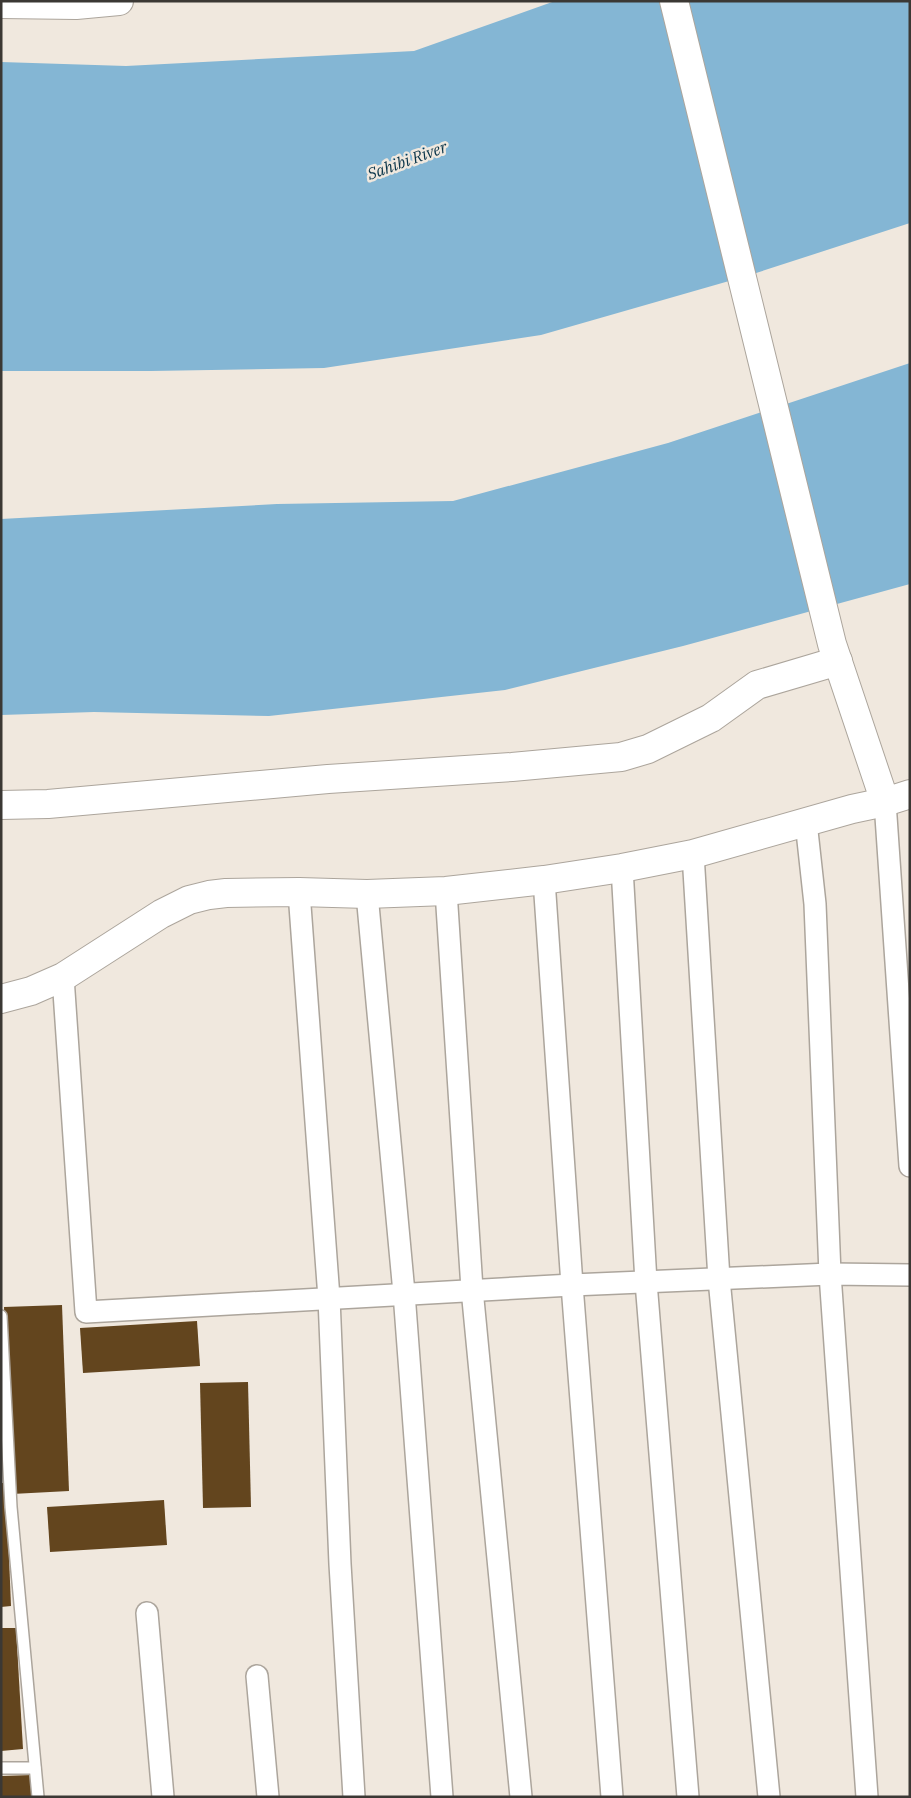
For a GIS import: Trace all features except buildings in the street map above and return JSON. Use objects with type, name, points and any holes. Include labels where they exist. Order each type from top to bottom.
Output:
[{"type":"street","points":[[1,4],[76,5],[119,1]]},
{"type":"street","points":[[674,1],[835,653],[897,798],[910,1166]]},
{"type":"street","points":[[1,805],[48,804],[328,779],[512,768],[621,757],[648,749],[711,718],[757,686],[835,653]]},
{"type":"street","points":[[1,999],[31,991],[64,977],[161,914],[189,900],[226,893],[299,892],[366,894],[446,891],[544,880],[622,868],[693,854],[897,798]]},
{"type":"street","points":[[806,822],[815,904],[830,1274],[867,1797]]},
{"type":"street","points":[[693,854],[719,1279],[769,1797]]},
{"type":"street","points":[[622,868],[646,1282],[688,1797]]},
{"type":"street","points":[[544,880],[572,1285],[612,1797]]},
{"type":"street","points":[[446,891],[472,1289],[521,1797]]},
{"type":"street","points":[[299,892],[329,1298],[340,1564],[354,1797]]},
{"type":"street","points":[[366,894],[404,1293],[442,1797]]},
{"type":"street","points":[[64,977],[86,1312],[472,1289],[830,1274],[910,1275]]},
{"type":"street","points":[[148,1613],[163,1797]]},
{"type":"street","points":[[257,1676],[268,1797]]},
{"type":"lane","points":[[1,1316],[11,1507],[38,1797]]},
{"type":"lane","points":[[1,1768],[35,1768]]},
{"type":"water","name":"Sahibi River","points":[[555,1],[910,1],[910,223],[750,275],[541,335],[324,368],[1,371],[1,62],[126,66],[414,51]]},
{"type":"water","points":[[910,363],[910,584],[683,646],[505,690],[269,716],[94,712],[1,715],[1,519],[277,504],[453,501],[668,443]]}]
